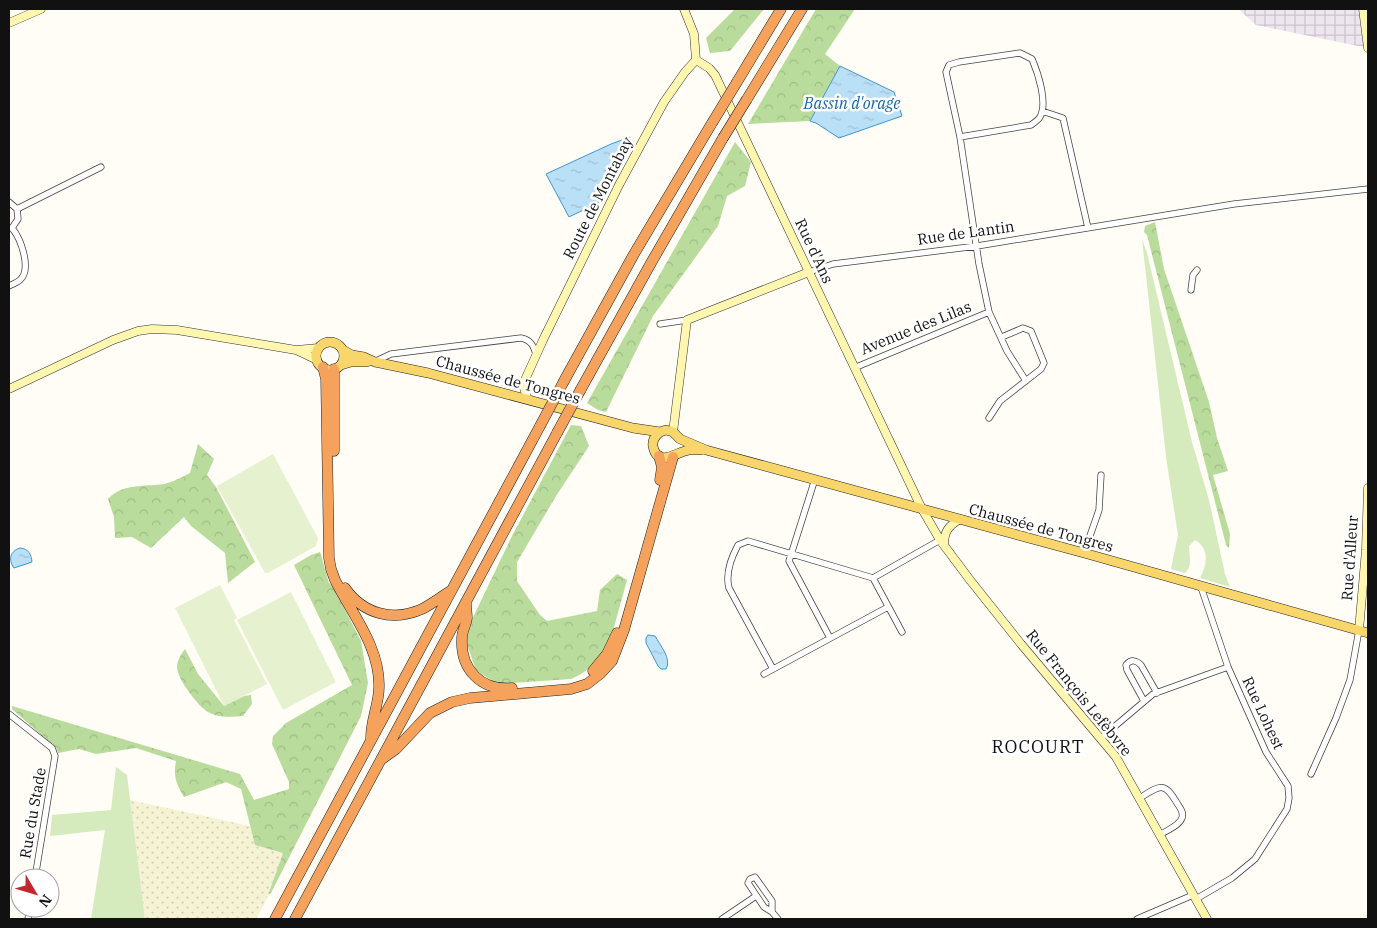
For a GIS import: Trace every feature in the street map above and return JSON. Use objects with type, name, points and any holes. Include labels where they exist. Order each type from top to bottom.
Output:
[{"type":"highway","points":[[275,919],[634,254],[781,9]]},
{"type":"highway","points":[[295,919],[650,263],[723,138],[802,9]]},
{"type":"highway","points":[[320,363],[326,379],[330,569],[334,580],[371,646],[376,660],[379,688],[376,712],[370,728],[371,742]]},
{"type":"highway","points":[[337,367],[334,556],[338,576],[343,586],[356,602],[365,608],[386,615],[419,610],[453,590]]},
{"type":"highway","points":[[466,602],[467,618],[462,637],[464,658],[473,675],[492,687],[502,689],[570,684],[584,678],[596,669],[608,654],[616,636],[661,477],[662,467],[659,456]]},
{"type":"highway","points":[[379,762],[396,749],[430,713],[452,702],[470,698],[571,689],[587,684],[600,674],[612,661],[624,630],[674,456]]},
{"type":"main road","points":[[9,23],[41,9]]},
{"type":"main road","points":[[684,9],[694,34],[696,60]]},
{"type":"main road","points":[[1363,9],[1368,48]]},
{"type":"main road","name":"Rue d'Ans","points":[[696,60],[709,68],[715,75],[922,509]]},
{"type":"main road","name":"Route de Montabay","points":[[526,398],[524,382],[605,213],[670,92],[696,60]]},
{"type":"main road","name":"Rue de Lantin","points":[[687,320],[809,272]]},
{"type":"main road","points":[[674,456],[680,448],[676,435],[687,320]]},
{"type":"main road","points":[[9,389],[113,340],[138,331],[152,329],[177,330],[296,350],[319,348],[327,342],[333,342],[343,350],[344,357],[337,367],[320,363],[296,350]]},
{"type":"main road","points":[[319,348],[317,353],[320,363]]},
{"type":"main road","name":"Chaussée de Tongres","points":[[343,350],[352,355],[375,362],[428,373],[526,398],[633,428],[660,432],[666,430],[706,450],[1368,633]]},
{"type":"main road","name":"Chaussée de Tongres","points":[[337,367],[351,362],[375,362]]},
{"type":"main road","name":"Chaussée de Tongres","points":[[633,428],[653,442]]},
{"type":"main road","points":[[659,456],[654,449],[653,442],[660,432]]},
{"type":"main road","name":"Chaussée de Tongres","points":[[659,456],[666,458],[686,450],[706,450]]},
{"type":"main road","name":"Rue d'Alleur","points":[[1358,630],[1366,550],[1368,488]]},
{"type":"main road","points":[[899,502],[911,495],[913,491]]},
{"type":"main road","name":"Rue François Lefèbvre","points":[[922,509],[942,542],[1021,644],[1116,757],[1207,919]]},
{"type":"main road","points":[[942,542],[947,529],[960,519]]},
{"type":"street","name":"Avenue des Lilas","points":[[1026,381],[1007,351],[989,312],[978,264],[960,137],[946,72],[949,65],[1020,53],[1032,58],[1038,74],[1043,104],[1042,111]]},
{"type":"street","points":[[960,137],[1031,125],[1040,118],[1042,111],[1063,118],[1088,228]]},
{"type":"street","points":[[17,209],[101,167]]},
{"type":"street","name":"Rue de Lantin","points":[[809,272],[832,264],[976,246],[1234,204],[1368,189]]},
{"type":"street","points":[[9,202],[17,209],[18,220],[10,228],[16,233],[26,263],[20,280],[9,286]]},
{"type":"street","points":[[1191,290],[1193,275],[1197,270]]},
{"type":"street","name":"Avenue des Lilas","points":[[854,368],[989,312]]},
{"type":"street","points":[[660,324],[687,320]]},
{"type":"street","points":[[990,418],[1000,401],[1041,369],[1044,364],[1031,331],[1023,328],[1002,337]]},
{"type":"street","points":[[375,362],[391,354],[521,338],[527,339],[530,342],[534,347],[536,355]]},
{"type":"street","points":[[1084,553],[1099,510],[1101,475]]},
{"type":"street","points":[[815,479],[789,561],[830,638]]},
{"type":"street","points":[[773,669],[728,588],[726,579],[732,556],[738,545],[748,541],[873,578],[942,542]]},
{"type":"street","points":[[873,578],[902,632]]},
{"type":"street","name":"Rue Lohest","points":[[1137,919],[1194,897],[1232,878],[1255,859],[1287,809],[1289,798],[1288,786],[1266,752],[1228,667],[1201,587]]},
{"type":"street","points":[[764,674],[888,607]]},
{"type":"street","points":[[1311,774],[1336,718],[1350,680],[1358,630]]},
{"type":"street","points":[[1144,701],[1127,670],[1126,665],[1128,662],[1132,660],[1138,662],[1157,692]]},
{"type":"street","points":[[1101,738],[1157,692],[1228,667]]},
{"type":"street","name":"Rue du Stade","points":[[9,714],[52,748],[55,756],[37,868]]},
{"type":"street","points":[[1140,798],[1158,788],[1165,787],[1171,792],[1182,811],[1182,817],[1178,824],[1160,835]]},
{"type":"street","points":[[772,912],[772,902],[755,877],[750,879],[748,883],[756,896],[764,907],[778,919]]},
{"type":"street","points":[[722,919],[756,896]]},
{"type":"shaded area","points":[[1238,9],[1368,9],[1368,48],[1256,25]]},
{"type":"shaded area","points":[[130,800],[250,826],[255,845],[283,853],[266,901],[256,919],[145,919]]},
{"type":"green space","points":[[735,9],[764,9],[730,51],[710,53],[706,38]]},
{"type":"green space","points":[[816,9],[855,9],[825,54],[840,66],[810,121],[748,124]]},
{"type":"green space","points":[[735,142],[751,162],[745,186],[727,196],[718,226],[653,316],[606,412],[598,410],[587,403]]},
{"type":"green space","points":[[1155,222],[1164,269],[1209,402],[1217,438],[1228,471],[1213,475],[1230,534],[1229,548],[1226,545],[1147,235],[1144,232],[1145,226]]},
{"type":"green space","points":[[1142,239],[1147,253],[1192,442],[1209,500],[1225,574],[1230,587],[1200,578],[1206,558],[1203,548],[1195,540],[1189,546],[1190,564],[1185,573],[1171,569],[1178,535],[1166,457]]},
{"type":"green space","points":[[571,425],[581,426],[589,446],[556,496],[517,562],[517,581],[540,615],[547,621],[597,611],[600,590],[617,574],[627,580],[611,638],[595,663],[571,679],[497,684],[476,670],[464,636],[512,536]]},
{"type":"green space","points":[[198,444],[214,459],[207,475],[216,487],[255,562],[228,583],[225,553],[191,526],[184,517],[151,548],[132,537],[115,538],[114,517],[108,499],[120,490],[164,484],[190,473]]},
{"type":"green space","points":[[273,454],[318,538],[316,546],[265,573],[217,486]]},
{"type":"green space","points":[[320,552],[329,583],[333,586],[361,641],[368,683],[361,716],[271,893],[268,895],[283,853],[255,845],[241,789],[226,782],[184,797],[176,780],[176,761],[136,748],[96,754],[79,749],[58,753],[56,748],[12,709],[12,706],[240,774],[254,800],[289,789],[289,782],[272,744],[273,736],[286,723],[352,685],[294,565]]},
{"type":"green space","points":[[220,585],[237,618],[234,620],[267,684],[224,706],[175,608]]},
{"type":"green space","points":[[291,592],[336,682],[283,710],[237,620]]},
{"type":"green space","points":[[185,649],[198,674],[224,706],[244,696],[251,695],[252,704],[243,716],[225,717],[212,714],[204,709],[194,698],[180,678],[177,667]]},
{"type":"green space","points":[[116,767],[127,775],[145,919],[91,919],[105,830],[50,836],[52,815],[111,810]]},
{"type":"water","name":"Bassin d'orage","points":[[840,66],[894,92],[902,116],[839,138],[810,121]]},
{"type":"water","points":[[630,137],[600,202],[569,217],[546,174]]},
{"type":"water","points":[[20,548],[26,549],[29,552],[32,562],[14,568],[11,556],[14,551]]},
{"type":"water","points":[[648,635],[655,636],[665,652],[668,661],[666,669],[661,669],[658,666],[646,643]]},
{"type":"district","name":"ROCOURT","points":[[1038,747]]}]
